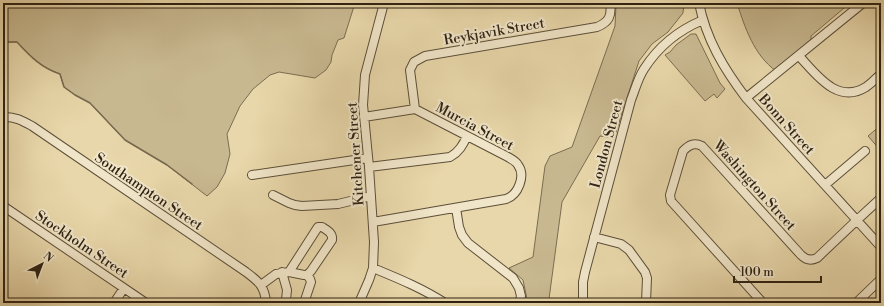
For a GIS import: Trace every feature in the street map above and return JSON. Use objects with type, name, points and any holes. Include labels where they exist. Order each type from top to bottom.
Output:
[{"type":"street","name":"Kitchener Street","points":[[359,303],[369,280],[372,268],[374,242],[363,105],[365,75],[384,3]]},
{"type":"street","name":"Reykjavik Street","points":[[415,109],[410,70],[414,62],[420,58],[432,54],[597,27],[608,20],[610,15],[610,3]]},
{"type":"street","name":"Bonn Street","points":[[699,3],[710,39],[729,76],[746,98],[881,247]]},
{"type":"street","points":[[746,98],[864,3]]},
{"type":"street","name":"London Street","points":[[583,303],[584,272],[631,100],[639,79],[644,69],[662,47],[688,27],[703,20]]},
{"type":"street","points":[[799,56],[821,79],[838,91],[853,92],[866,87],[881,74]]},
{"type":"street","name":"Murcia Street","points":[[364,117],[415,109],[516,162],[521,172],[519,187],[514,194],[508,198],[373,222]]},
{"type":"street","name":"Southampton Street","points":[[3,117],[19,119],[32,126],[246,272],[261,285]]},
{"type":"street","points":[[369,168],[450,157],[458,151],[467,136]]},
{"type":"street","name":"Washington Street","points":[[763,303],[671,201],[670,195],[683,151],[686,148],[693,144],[702,146],[805,258],[809,260],[817,258],[856,220]]},
{"type":"street","points":[[825,185],[865,151]]},
{"type":"street","points":[[252,176],[368,158]]},
{"type":"street","points":[[273,195],[289,204],[302,206],[338,204],[371,196]]},
{"type":"street","points":[[856,220],[881,198]]},
{"type":"street","name":"Stockholm Street","points":[[3,206],[146,303]]},
{"type":"street","points":[[456,208],[462,235],[468,243],[513,278],[517,283],[521,296],[519,303]]},
{"type":"street","points":[[266,303],[261,285],[276,274],[286,272],[304,275],[311,271],[332,240],[331,234],[322,227],[318,227],[286,272],[286,300],[288,303]]},
{"type":"street","points":[[594,237],[621,244],[629,250],[646,272],[646,303]]},
{"type":"street","points":[[372,268],[401,279],[431,294],[444,303]]},
{"type":"street","points":[[304,303],[311,282],[307,274]]},
{"type":"street","points":[[856,303],[881,279]]},
{"type":"street","points":[[114,303],[124,288]]},
{"type":"shaded area","points":[[3,3],[355,3],[344,38],[338,40],[331,62],[326,70],[315,78],[279,72],[270,75],[253,89],[240,106],[227,134],[230,154],[225,173],[217,187],[207,196],[167,165],[125,140],[90,103],[64,87],[60,74],[41,64],[17,42],[3,42]]},
{"type":"shaded area","points":[[621,3],[684,3],[683,13],[668,32],[652,44],[639,61],[614,138],[600,136],[562,202],[549,299],[560,303],[526,303],[527,299],[523,280],[509,268],[533,257],[545,166],[550,156],[572,147],[615,26],[616,5]]},
{"type":"shaded area","points":[[737,3],[850,3],[811,36],[811,41],[776,71],[768,65],[756,49],[743,22]]},
{"type":"shaded area","points":[[691,34],[696,34],[720,83],[725,89],[717,98],[714,94],[705,101],[665,55]]},
{"type":"shaded area","points":[[881,125],[881,151],[868,136]]},
{"type":"waterway","points":[[3,42],[17,42],[41,65],[60,74],[64,87],[90,103],[125,140],[167,165],[192,184]]}]
